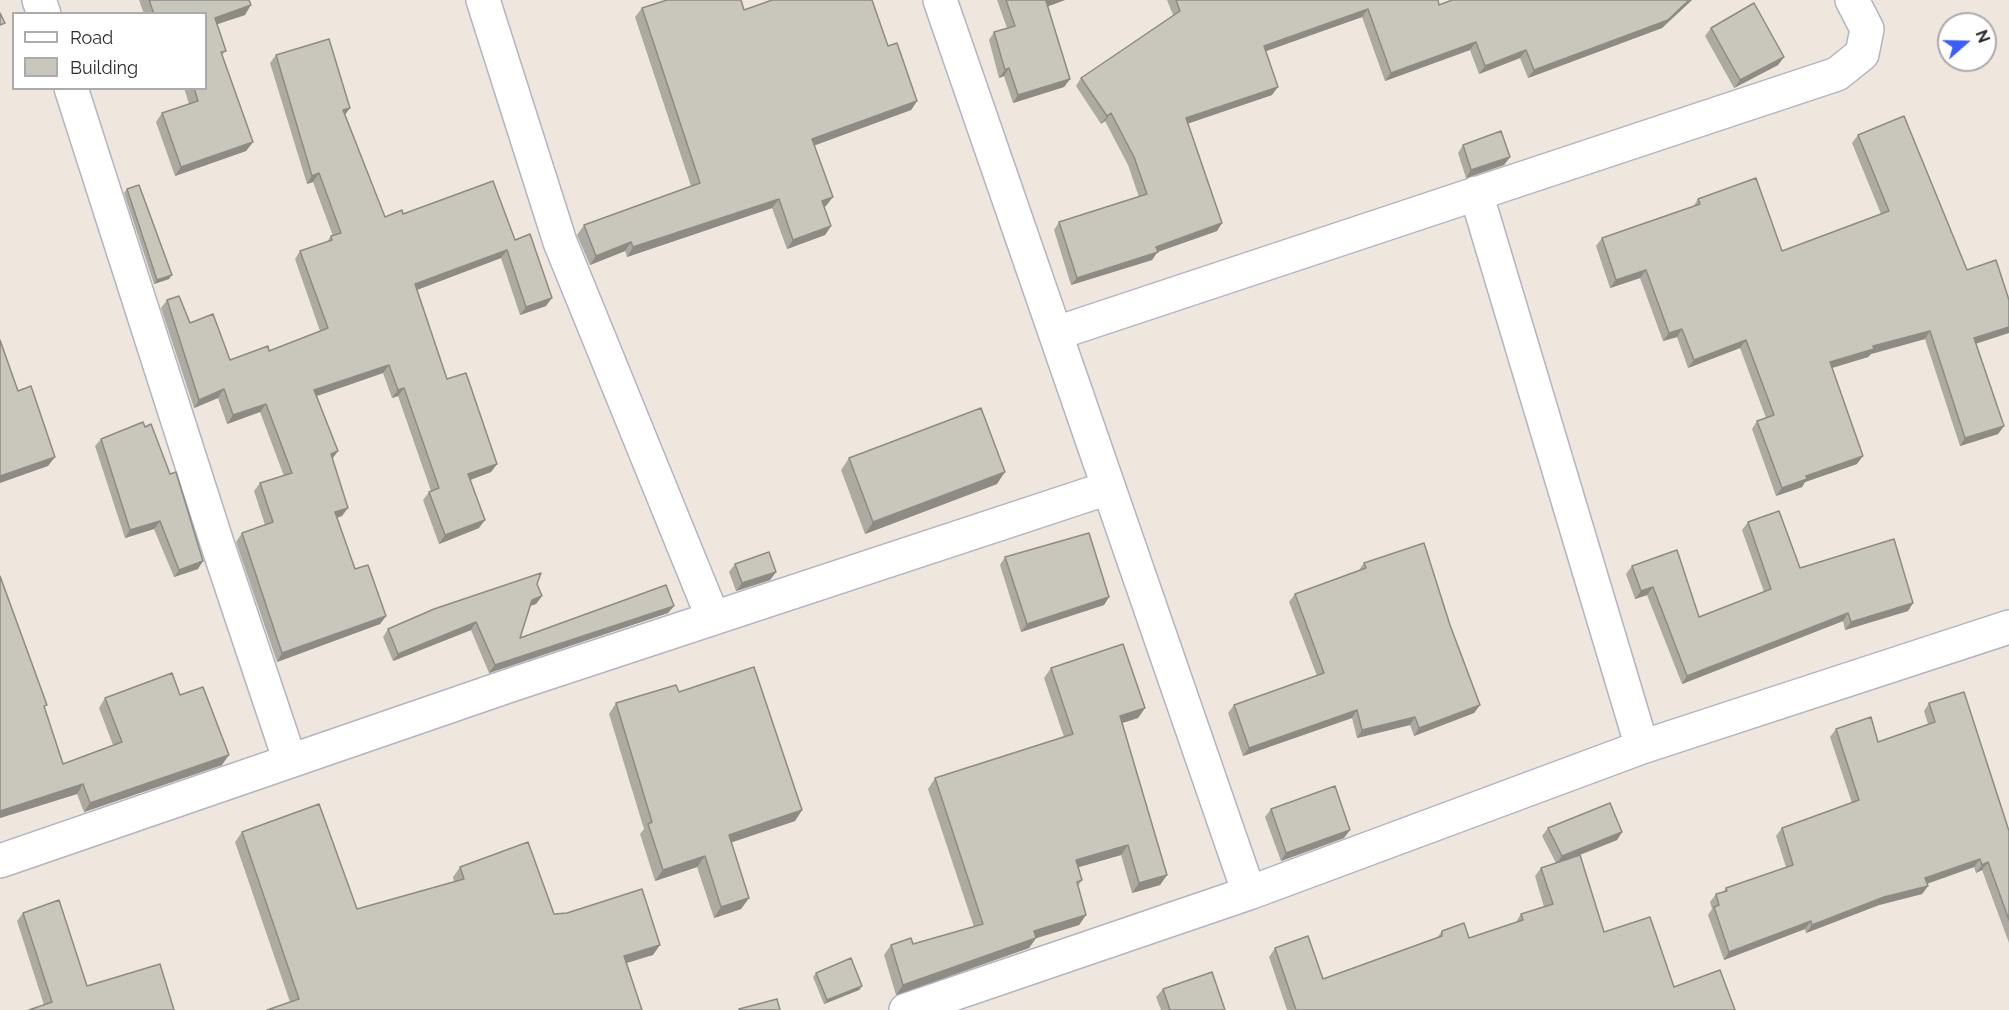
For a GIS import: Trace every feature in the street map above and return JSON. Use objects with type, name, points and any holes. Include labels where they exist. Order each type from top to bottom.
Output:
[{"type":"street","points":[[483,0],[560,242],[713,618]]},
{"type":"street","points":[[940,0],[1249,893]]},
{"type":"street","points":[[1057,333],[1837,74],[1862,54],[1866,38],[1867,29],[1852,0]]},
{"type":"street","points":[[72,90],[217,543],[290,761]]},
{"type":"street","points":[[1476,193],[1642,747]]},
{"type":"street","points":[[0,861],[713,618],[1108,488]]},
{"type":"street","points":[[906,1010],[1249,893],[1642,747],[2009,627]]},
{"type":"building","points":[[149,0],[249,0],[251,5],[215,18],[226,51],[221,52],[253,142],[181,167],[162,113],[198,101],[195,90],[207,90],[207,12],[153,12]]},
{"type":"building","points":[[667,0],[741,0],[744,10],[772,0],[872,0],[888,46],[897,43],[917,101],[812,139],[833,197],[822,201],[831,226],[793,240],[779,199],[633,247],[631,242],[596,256],[584,225],[700,183],[642,8]]},
{"type":"building","points":[[1006,0],[1048,0],[1046,1],[1070,79],[1018,95],[1009,68],[1005,70],[994,32],[1015,26]]},
{"type":"building","points":[[1176,0],[1438,0],[1439,5],[1452,0],[1689,0],[1668,20],[1534,70],[1526,50],[1485,66],[1476,42],[1391,73],[1368,9],[1264,46],[1278,87],[1186,118],[1222,223],[1156,247],[1158,252],[1077,278],[1059,222],[1147,194],[1134,157],[1111,113],[1107,116],[1081,78],[1180,11]]},
{"type":"building","points":[[1754,3],[1784,57],[1740,80],[1711,28]]},
{"type":"building","points":[[0,13],[5,23],[0,25]]},
{"type":"building","points":[[329,39],[350,108],[343,110],[385,217],[402,210],[403,214],[493,181],[515,240],[530,234],[552,298],[526,307],[507,250],[415,284],[447,379],[466,373],[497,464],[468,474],[485,520],[445,535],[429,492],[439,488],[404,388],[398,390],[389,365],[314,390],[338,451],[331,454],[348,508],[335,512],[355,569],[368,565],[386,616],[282,653],[242,533],[273,522],[260,483],[292,473],[266,404],[233,415],[224,389],[199,400],[167,300],[179,296],[190,323],[213,314],[230,360],[268,346],[269,351],[328,328],[300,251],[332,240],[331,236],[341,233],[319,173],[312,176],[276,55]]},
{"type":"building","points":[[1904,116],[1967,270],[1996,260],[2009,300],[2009,327],[1974,338],[2004,426],[1965,438],[1930,331],[1873,346],[1874,349],[1830,362],[1863,456],[1806,476],[1807,479],[1782,488],[1757,421],[1774,415],[1746,340],[1694,360],[1682,329],[1669,333],[1646,270],[1616,280],[1602,238],[1700,204],[1698,199],[1756,178],[1782,251],[1889,211],[1858,135]]},
{"type":"building","points":[[1501,131],[1510,157],[1471,170],[1463,145]]},
{"type":"building","points":[[139,185],[172,275],[157,280],[127,189]]},
{"type":"building","points":[[0,340],[18,391],[31,386],[55,457],[0,476]]},
{"type":"building","points":[[981,408],[1005,472],[873,522],[849,458]]},
{"type":"building","points":[[143,422],[145,427],[151,424],[170,474],[176,472],[203,561],[179,570],[160,521],[130,530],[101,439]]},
{"type":"building","points":[[1779,511],[1800,568],[1894,539],[1913,603],[1851,622],[1848,613],[1687,676],[1653,587],[1641,591],[1632,566],[1677,550],[1699,617],[1771,589],[1748,522]]},
{"type":"building","points":[[1089,533],[1109,597],[1027,624],[1005,557]]},
{"type":"building","points":[[1424,543],[1450,625],[1480,705],[1419,728],[1415,717],[1362,730],[1357,710],[1249,748],[1234,705],[1324,673],[1295,594],[1366,568],[1364,563]]},
{"type":"building","points":[[769,552],[776,572],[742,583],[735,564]]},
{"type":"building","points":[[541,573],[537,584],[542,596],[532,600],[520,638],[666,585],[674,606],[495,665],[476,622],[398,654],[388,629],[434,609]]},
{"type":"building","points":[[0,576],[47,705],[44,706],[63,764],[122,742],[105,698],[172,673],[180,695],[203,687],[229,755],[90,803],[83,784],[0,811]]},
{"type":"building","points":[[1123,644],[1145,708],[1120,716],[1167,875],[1139,883],[1128,845],[1076,860],[1082,880],[1077,882],[1086,915],[1034,931],[1036,938],[903,985],[891,945],[911,938],[913,944],[983,924],[935,778],[1073,734],[1051,668]]},
{"type":"building","points":[[754,667],[802,810],[729,835],[749,898],[721,907],[705,856],[663,870],[648,824],[652,822],[616,703],[676,685],[679,692]]},
{"type":"building","points":[[1964,692],[2009,831],[2009,920],[1988,862],[1982,865],[1980,859],[1925,878],[1928,886],[1884,897],[1812,925],[1811,921],[1729,952],[1714,907],[1719,905],[1716,894],[1727,891],[1726,888],[1793,865],[1782,828],[1859,800],[1836,729],[1871,717],[1878,742],[1935,722],[1929,703]]},
{"type":"building","points":[[1335,786],[1350,830],[1286,853],[1271,809]]},
{"type":"building","points":[[1610,803],[1622,832],[1562,856],[1548,828]]},
{"type":"building","points":[[319,804],[357,909],[464,879],[460,867],[528,842],[554,914],[567,913],[642,889],[660,945],[624,956],[642,1010],[267,1010],[299,999],[242,832]]},
{"type":"building","points":[[1580,855],[1604,932],[1650,917],[1674,987],[1720,970],[1735,1010],[1296,1010],[1275,948],[1308,936],[1323,979],[1442,936],[1442,931],[1464,923],[1469,938],[1523,920],[1521,914],[1553,904],[1541,868]]},
{"type":"building","points":[[59,900],[87,986],[160,964],[174,1010],[29,1010],[52,1002],[23,913]]},
{"type":"building","points":[[851,958],[862,986],[827,1000],[816,973]]},
{"type":"building","points":[[1212,972],[1225,1010],[1170,1010],[1163,989]]},
{"type":"building","points":[[777,999],[780,1010],[739,1010],[739,1009]]}]
